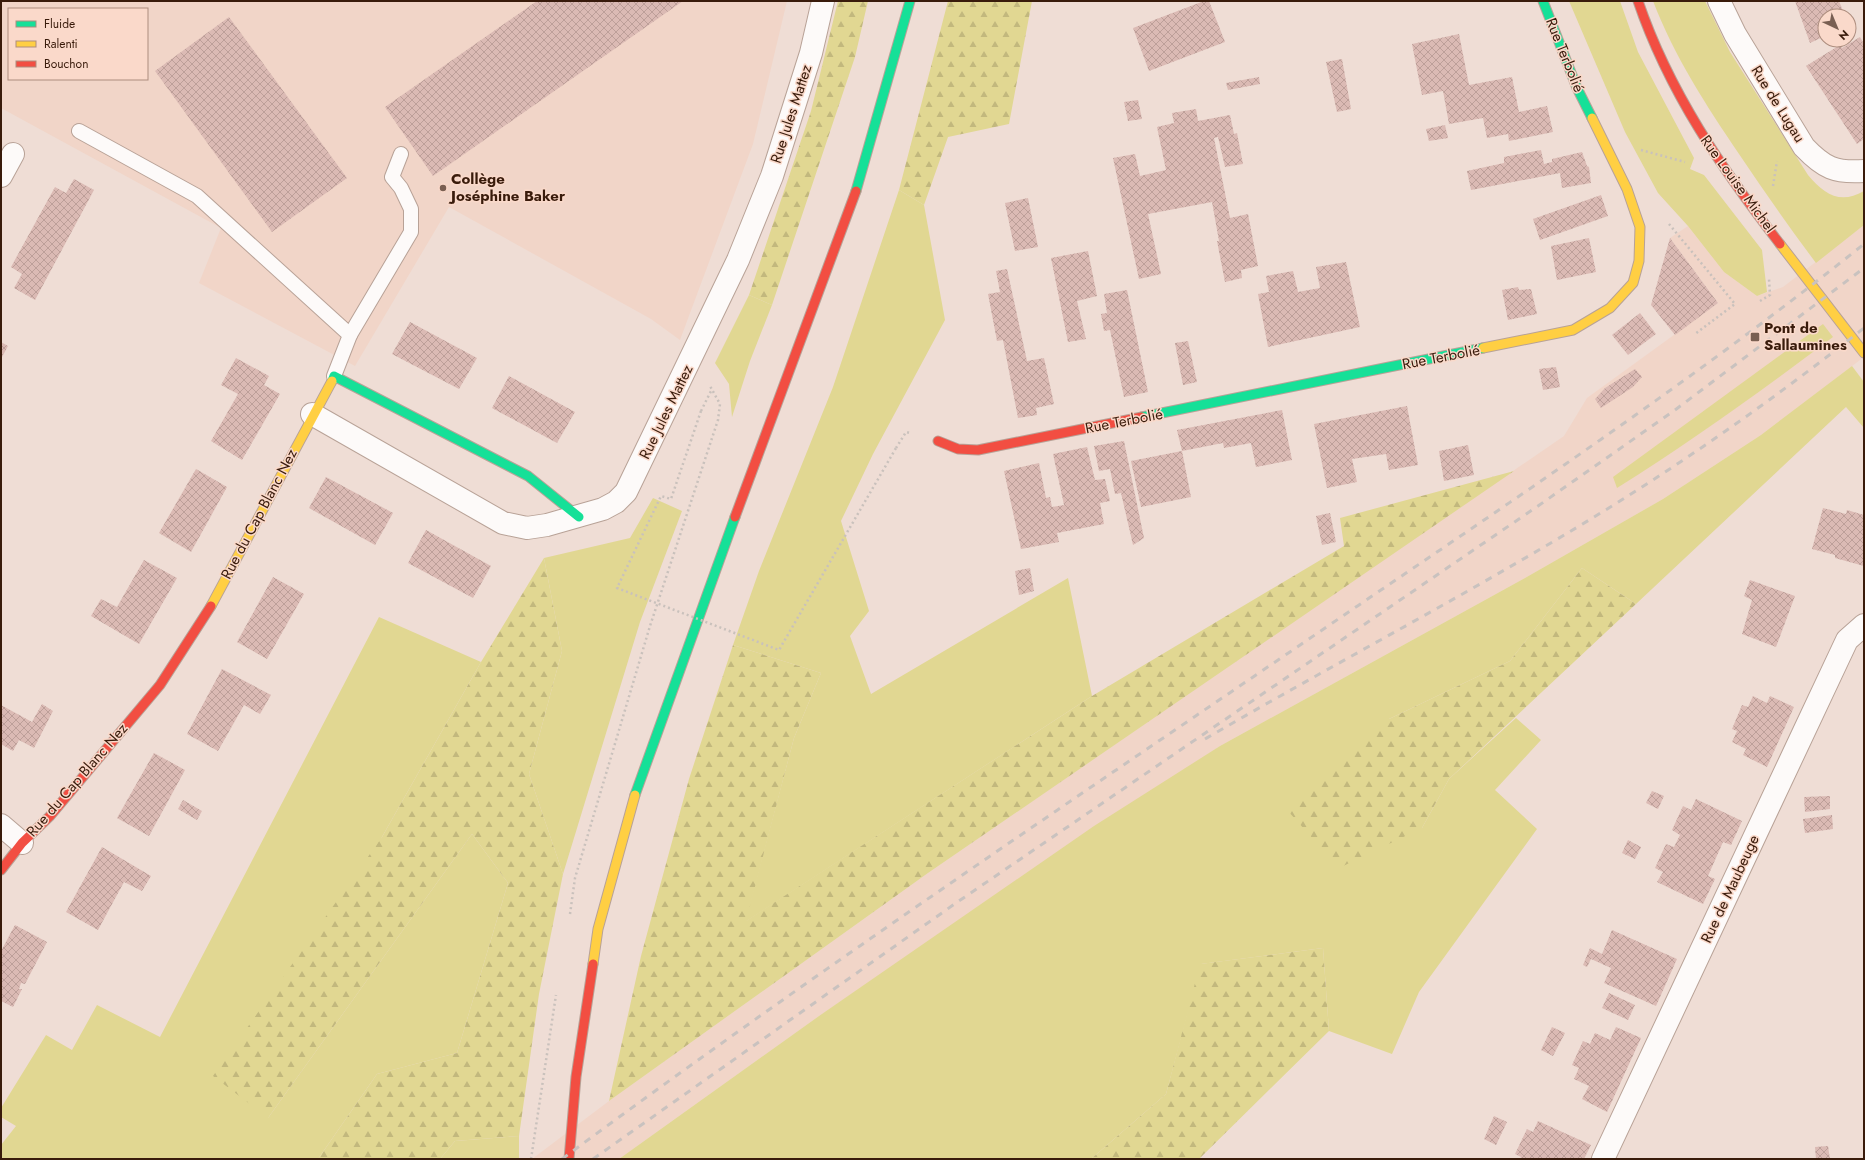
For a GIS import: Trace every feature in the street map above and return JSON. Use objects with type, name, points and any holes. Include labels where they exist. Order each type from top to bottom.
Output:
[{"type":"street","name":"Rue Jules Mattez","points":[[312,414],[503,523],[527,528],[579,517],[603,509],[616,502],[626,492],[735,267],[772,176],[811,53],[823,1]]},
{"type":"street","points":[[569,1159],[576,1078],[598,929],[637,788],[731,527],[853,202],[910,1]]},
{"type":"street","name":"Rue Terbolié","points":[[938,441],[958,449],[978,450],[1573,330],[1610,308],[1633,283],[1639,262],[1640,227],[1627,190],[1577,88],[1543,1]]},
{"type":"street","name":"Rue Louise Michel","points":[[1638,1],[1650,36],[1675,89],[1708,144],[1756,211],[1864,353]]},
{"type":"street","name":"Rue de Lugau","points":[[1719,1],[1735,34],[1804,147],[1818,162],[1832,169],[1847,172],[1864,171]]},
{"type":"street","points":[[1,176],[13,154]]},
{"type":"street","points":[[334,376],[528,476],[579,517]]},
{"type":"street","name":"Rue du Cap Blanc Nez","points":[[1,870],[22,843],[50,816],[160,685],[208,611],[312,414],[334,376]]},
{"type":"street","name":"Rue de Maubeuge","points":[[1603,1159],[1847,640],[1864,625]]},
{"type":"street","points":[[1,825],[22,843]]},
{"type":"lane","points":[[79,131],[197,196],[350,335]]},
{"type":"lane","points":[[334,376],[350,335],[411,232],[411,209],[401,188],[392,177],[401,154]]},
{"type":"path","points":[[1756,211],[1771,200],[1782,136],[1790,125]]},
{"type":"path","points":[[1640,150],[1690,164]]},
{"type":"path","points":[[1635,214],[1664,220],[1673,227],[1734,304],[1695,334]]},
{"type":"path","points":[[712,389],[701,411],[671,499],[661,496],[617,588],[779,650],[896,448]]},
{"type":"shaded area","name":"Collège Joséphine Baker","points":[[1,1],[787,1],[753,144],[680,340],[651,319],[449,207],[355,366],[199,283],[221,228],[1,108]]},
{"type":"shaded area","points":[[1864,225],[1864,357],[1761,435],[1663,499],[1525,578],[1220,746],[819,1016],[619,1159],[532,1159],[609,1101],[928,873],[1564,436],[1587,398],[1718,303],[1670,238],[1688,226],[1724,272],[1757,296],[1783,287]]},
{"type":"green space","points":[[838,1],[868,1],[855,57],[772,305],[749,295],[811,111]]},
{"type":"green space","points":[[948,1],[1032,1],[1009,124],[948,137],[924,205],[899,190]]},
{"type":"green space","points":[[1569,1],[1620,1],[1638,52],[1694,158],[1690,169],[1704,175],[1762,250],[1767,292],[1757,296],[1724,272],[1688,226],[1658,193],[1625,132]]},
{"type":"green space","points":[[1653,1],[1705,1],[1730,52],[1808,175],[1826,192],[1840,197],[1855,195],[1864,191],[1864,225],[1816,263],[1758,182],[1703,99],[1681,61],[1661,21]]},
{"type":"green space","points":[[899,190],[924,205],[945,320],[873,454],[841,521],[869,611],[850,636],[871,694],[1068,578],[1092,696],[745,922],[794,738],[821,673],[733,645],[759,571],[833,387]]},
{"type":"green space","points":[[749,295],[772,305],[750,361],[732,417],[729,384],[715,363]]},
{"type":"green space","points":[[1823,324],[1833,337],[1727,415],[1617,488],[1613,477]]},
{"type":"green space","points":[[1852,366],[1864,382],[1864,428],[1846,407],[1636,604],[1582,568],[1510,661],[1389,719],[1422,828],[1449,779],[1516,718],[1541,740],[1495,790],[1537,829],[1419,992],[1392,1054],[1329,1031],[1323,948],[1201,964],[1166,1094],[1091,1159],[619,1159],[819,1016],[1094,826],[1220,746],[1525,578],[1663,499],[1761,435]]},
{"type":"green space","points":[[1514,471],[928,873],[609,1101],[641,956],[689,779],[733,645],[821,673],[794,738],[746,921],[1092,696],[1344,546],[1340,518]]},
{"type":"green space","points":[[653,498],[682,511],[640,622],[563,874],[529,774],[562,651],[544,558],[630,538]]},
{"type":"green space","points":[[544,558],[562,651],[529,774],[563,874],[539,994],[519,1136],[455,1141],[440,1159],[318,1159],[377,1074],[457,1053],[508,883],[472,834],[268,1118],[213,1076],[382,837],[481,662]]},
{"type":"green space","points":[[1582,568],[1636,604],[1449,779],[1422,828],[1339,868],[1288,811],[1389,719],[1510,661]]},
{"type":"green space","points":[[379,617],[481,662],[382,837],[268,1118],[472,834],[508,883],[457,1053],[377,1074],[318,1159],[1,1159],[1,1145],[16,1126],[1,1117],[1,1108],[46,1035],[72,1050],[97,1005],[160,1037]]},
{"type":"green space","points":[[1323,948],[1329,1031],[1199,1159],[1091,1159],[1166,1094],[1200,964]]},
{"type":"green space","points":[[519,1136],[519,1159],[440,1159],[455,1141]]},
{"type":"building","points":[[537,1],[683,1],[433,176],[385,107]]},
{"type":"building","points":[[1204,1],[1209,1],[1225,42],[1149,71],[1133,28]]},
{"type":"building","points":[[1795,1],[1839,1],[1842,8],[1817,8],[1817,40],[1810,43]]},
{"type":"building","points":[[229,17],[347,178],[272,232],[155,71]]},
{"type":"building","points":[[1459,34],[1469,85],[1512,77],[1519,112],[1547,106],[1553,132],[1509,141],[1508,134],[1487,138],[1483,118],[1449,124],[1443,91],[1422,95],[1412,44]]},
{"type":"building","points":[[1860,37],[1864,44],[1864,139],[1857,144],[1806,66],[1835,48],[1857,48],[1857,39]]},
{"type":"building","points":[[1342,59],[1351,109],[1337,112],[1326,62]]},
{"type":"building","points":[[1259,77],[1260,84],[1228,90],[1226,83]]},
{"type":"building","points":[[1138,100],[1142,119],[1128,121],[1124,102]]},
{"type":"building","points":[[1196,109],[1198,121],[1230,115],[1234,134],[1237,133],[1243,164],[1225,167],[1218,137],[1214,138],[1230,218],[1248,214],[1258,266],[1241,270],[1242,278],[1225,282],[1217,241],[1219,241],[1212,202],[1148,214],[1161,274],[1139,279],[1113,158],[1135,154],[1140,176],[1166,170],[1157,127],[1174,123],[1172,113]]},
{"type":"building","points":[[1445,125],[1448,138],[1429,141],[1426,129]]},
{"type":"building","points":[[1541,150],[1544,164],[1552,162],[1552,159],[1582,152],[1587,166],[1589,167],[1591,183],[1562,188],[1560,173],[1471,190],[1467,171],[1504,163],[1504,157]]},
{"type":"building","points":[[74,179],[94,190],[35,300],[14,288],[22,274],[11,267],[55,187],[66,193]]},
{"type":"building","points":[[1601,195],[1608,216],[1540,240],[1533,219]]},
{"type":"building","points":[[1028,198],[1038,247],[1015,251],[1005,203]]},
{"type":"building","points":[[1589,238],[1596,272],[1557,280],[1551,246]]},
{"type":"building","points":[[1670,238],[1718,303],[1675,335],[1651,305]]},
{"type":"building","points":[[1088,251],[1097,296],[1077,301],[1086,339],[1068,342],[1051,258]]},
{"type":"building","points":[[1346,262],[1360,327],[1268,347],[1258,294],[1269,292],[1266,276],[1293,271],[1298,292],[1320,288],[1316,267]]},
{"type":"building","points":[[1007,269],[1027,361],[1044,358],[1054,404],[1036,408],[1037,415],[1018,418],[1003,340],[997,341],[988,294],[1000,292],[996,271]]},
{"type":"building","points":[[1518,287],[1519,290],[1531,289],[1537,314],[1508,320],[1502,290]]},
{"type":"building","points":[[1127,290],[1148,392],[1124,397],[1110,330],[1104,331],[1101,314],[1107,313],[1104,294]]},
{"type":"building","points":[[1640,313],[1656,334],[1628,355],[1612,335]]},
{"type":"building","points":[[410,322],[477,358],[459,389],[392,354]]},
{"type":"building","points":[[1188,341],[1197,382],[1183,385],[1175,343]]},
{"type":"building","points":[[1,342],[8,346],[1,359]]},
{"type":"building","points":[[236,358],[269,376],[264,385],[280,394],[242,460],[211,441],[238,394],[221,385]]},
{"type":"building","points":[[1556,367],[1560,387],[1543,390],[1539,369]]},
{"type":"building","points":[[1635,369],[1642,377],[1633,387],[1601,408],[1595,399],[1605,388]]},
{"type":"building","points":[[509,376],[575,412],[557,443],[492,408]]},
{"type":"building","points":[[1407,406],[1418,465],[1389,470],[1386,454],[1352,459],[1357,482],[1327,488],[1314,424]]},
{"type":"building","points":[[1282,410],[1292,460],[1256,467],[1251,443],[1224,448],[1223,443],[1182,451],[1177,430]]},
{"type":"building","points":[[1124,441],[1144,538],[1133,545],[1121,493],[1115,494],[1110,469],[1099,471],[1094,446]]},
{"type":"building","points":[[1468,445],[1474,475],[1444,481],[1439,451]]},
{"type":"building","points":[[1087,447],[1095,480],[1105,479],[1110,501],[1100,503],[1104,524],[1057,533],[1059,542],[1021,549],[1004,471],[1039,463],[1046,498],[1050,497],[1052,507],[1064,505],[1053,454]]},
{"type":"building","points":[[1182,451],[1191,497],[1141,507],[1131,461]]},
{"type":"building","points":[[196,469],[227,487],[191,552],[159,533]]},
{"type":"building","points":[[326,477],[393,513],[375,545],[309,508]]},
{"type":"building","points":[[1823,508],[1846,514],[1847,510],[1864,515],[1864,566],[1835,558],[1835,555],[1812,549]]},
{"type":"building","points":[[1330,513],[1336,542],[1322,545],[1316,516]]},
{"type":"building","points":[[426,530],[491,566],[473,598],[408,563]]},
{"type":"building","points":[[144,560],[177,578],[139,644],[91,616],[101,599],[117,607]]},
{"type":"building","points":[[1030,568],[1034,591],[1019,595],[1015,571]]},
{"type":"building","points":[[273,577],[304,594],[267,659],[237,642]]},
{"type":"building","points":[[1750,580],[1795,596],[1776,647],[1742,634],[1752,600],[1744,596]]},
{"type":"building","points":[[222,669],[271,695],[260,714],[244,705],[218,751],[187,734]]},
{"type":"building","points":[[1753,696],[1767,703],[1770,696],[1794,707],[1767,767],[1743,755],[1746,749],[1732,742],[1737,731],[1732,729],[1742,705],[1748,707]]},
{"type":"building","points":[[42,704],[53,711],[34,748],[19,740],[13,751],[1,744],[1,705],[32,722]]},
{"type":"building","points":[[154,753],[185,770],[149,836],[117,818]]},
{"type":"building","points":[[1652,791],[1664,796],[1658,809],[1646,803]]},
{"type":"building","points":[[1830,796],[1830,809],[1805,812],[1804,797]]},
{"type":"building","points":[[1696,799],[1742,821],[1731,845],[1723,842],[1708,876],[1715,879],[1703,904],[1657,882],[1663,872],[1655,868],[1666,844],[1674,847],[1680,835],[1672,830],[1683,806],[1691,810]]},
{"type":"building","points":[[183,800],[202,811],[197,820],[178,809]]},
{"type":"building","points":[[1832,815],[1833,829],[1805,833],[1803,819]]},
{"type":"building","points":[[1628,840],[1641,847],[1635,859],[1622,853]]},
{"type":"building","points":[[102,847],[151,876],[142,891],[124,882],[98,930],[66,912]]},
{"type":"building","points":[[15,925],[47,942],[25,984],[21,983],[19,989],[22,989],[13,1007],[1,1001],[1,951]]},
{"type":"building","points":[[1612,930],[1677,959],[1656,1006],[1604,983],[1611,968],[1591,959],[1587,967],[1583,965],[1590,948],[1602,954]]},
{"type":"building","points":[[1609,993],[1635,1005],[1628,1020],[1602,1008]]},
{"type":"building","points":[[1552,1027],[1565,1033],[1553,1056],[1541,1050]]},
{"type":"building","points":[[1616,1027],[1641,1038],[1607,1112],[1582,1099],[1589,1086],[1574,1079],[1579,1068],[1572,1065],[1583,1041],[1590,1044],[1595,1033],[1610,1040]]},
{"type":"building","points":[[1494,1116],[1507,1122],[1496,1145],[1484,1139]]},
{"type":"building","points":[[1538,1121],[1591,1145],[1584,1159],[1520,1159],[1521,1157],[1515,1154],[1527,1129],[1533,1132]]},
{"type":"building","points":[[1828,1146],[1830,1159],[1816,1159],[1815,1147]]},
{"type":"railway","points":[[562,1159],[756,1019],[1052,813],[1610,433],[1739,340],[1864,244]]},
{"type":"railway","points":[[593,1159],[956,903],[1538,506],[1675,410],[1864,268]]},
{"type":"railway","points":[[1205,739],[1524,559],[1628,496],[1748,415],[1864,328]]},
{"type":"traffic: fast","points":[[856,191],[910,1]]},
{"type":"traffic: fast","points":[[1543,1],[1577,88],[1592,118]]},
{"type":"traffic: fast","points":[[1142,417],[1483,348]]},
{"type":"traffic: fast","points":[[332,381],[334,376],[528,476],[579,517]]},
{"type":"traffic: fast","points":[[635,795],[735,517]]},
{"type":"traffic: slow","points":[[1483,348],[1573,330],[1610,308],[1633,283],[1639,261],[1640,227],[1627,189],[1592,118]]},
{"type":"traffic: slow","points":[[1780,244],[1864,353]]},
{"type":"traffic: slow","points":[[211,606],[332,381]]},
{"type":"traffic: slow","points":[[593,964],[598,929],[635,795]]},
{"type":"traffic: jam","points":[[1638,1],[1665,67],[1681,98],[1718,158],[1780,244]]},
{"type":"traffic: jam","points":[[735,517],[856,191]]},
{"type":"traffic: jam","points":[[938,441],[958,449],[978,450],[1142,417]]},
{"type":"traffic: jam","points":[[1,870],[22,843],[50,816],[160,685],[211,606]]},
{"type":"traffic: jam","points":[[569,1159],[576,1077],[593,964]]},
{"type":"place","name":"Collège Joséphine Baker","points":[[443,188]]},
{"type":"place","name":"Pont de Sallaumines","points":[[1755,337]]}]
